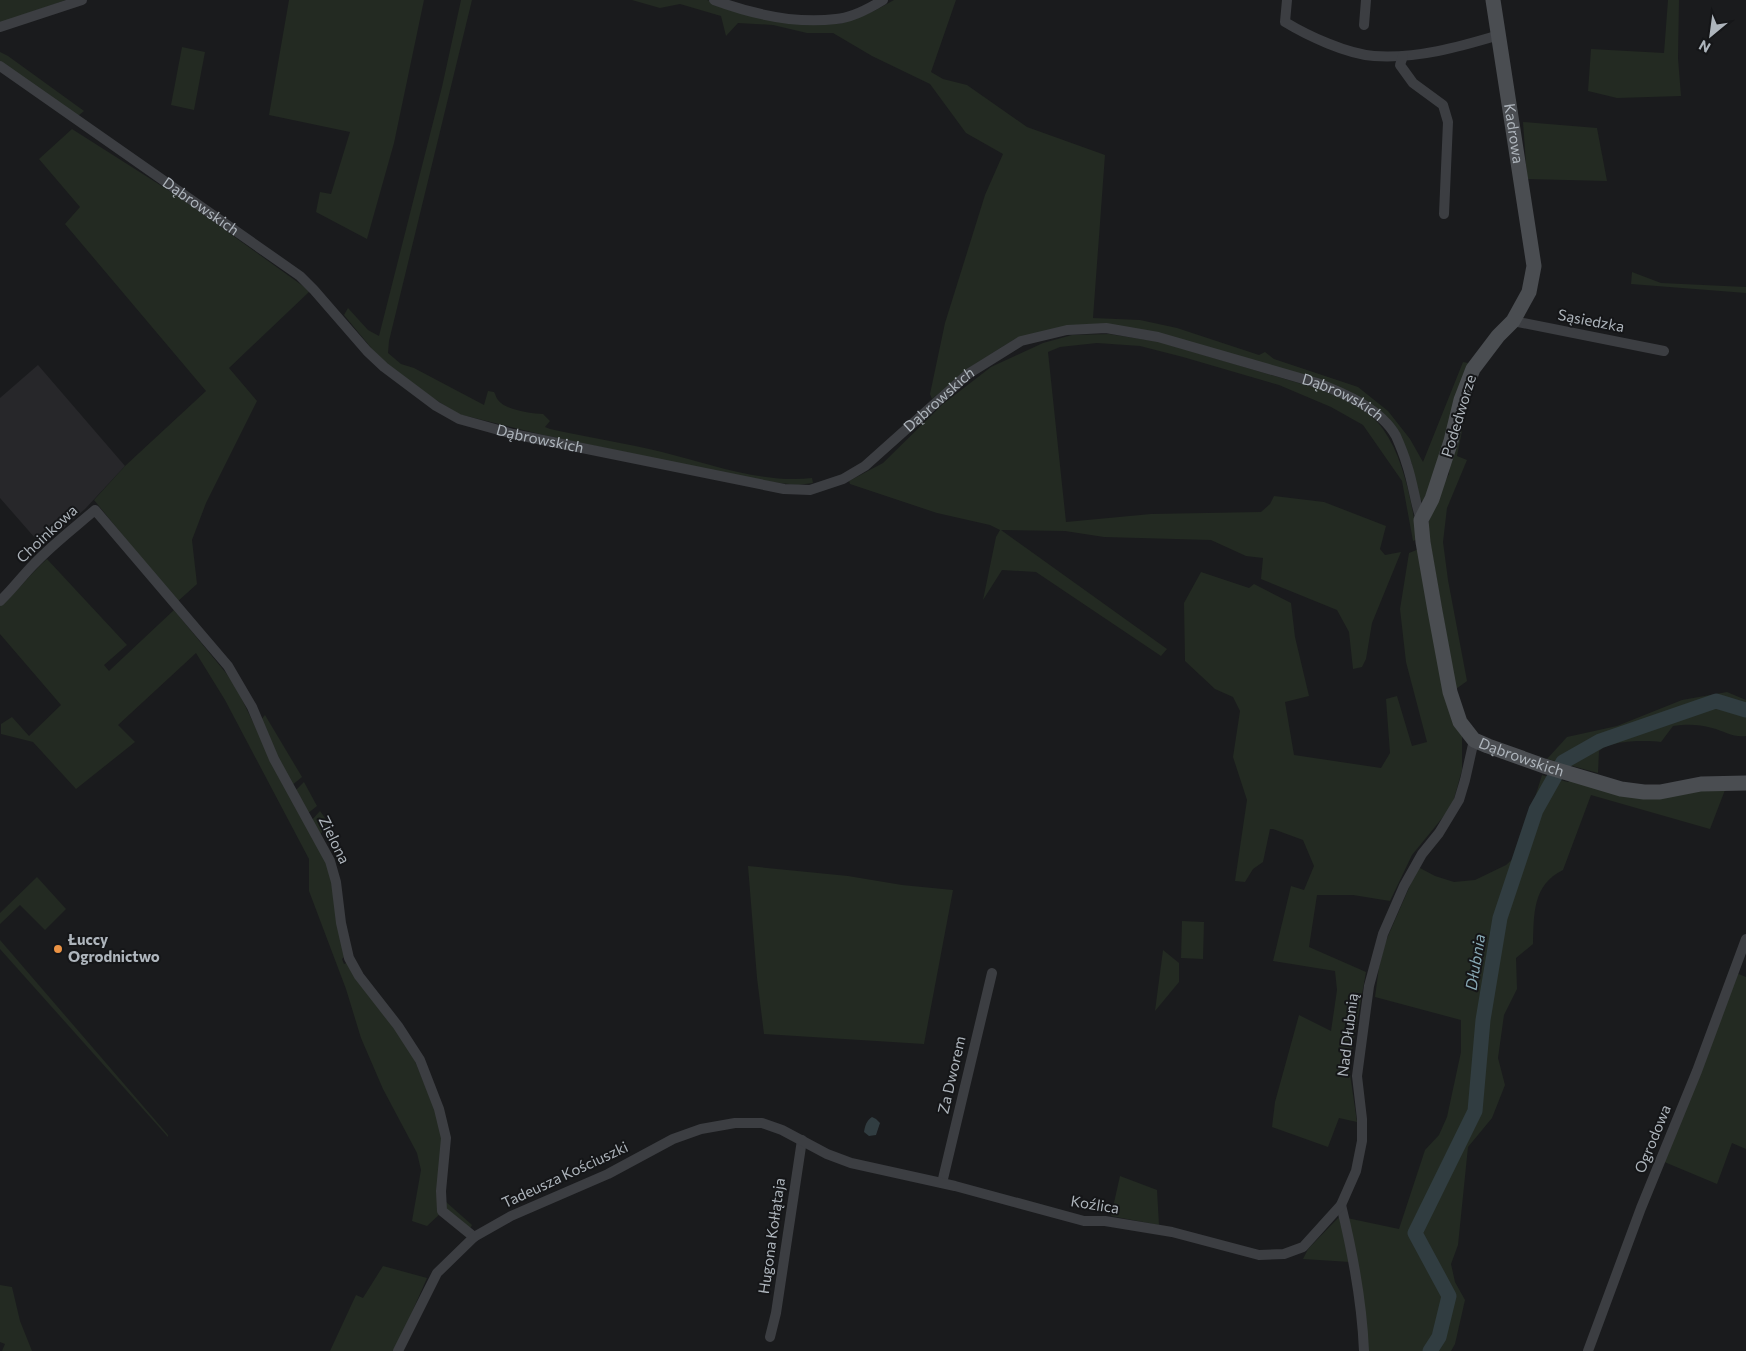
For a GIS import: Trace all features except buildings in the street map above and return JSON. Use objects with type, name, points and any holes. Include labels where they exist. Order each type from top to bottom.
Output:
[{"type":"street","points":[[0,27],[82,0]]},
{"type":"street","points":[[714,0],[758,14],[804,20],[838,19],[869,8],[883,0]]},
{"type":"street","points":[[1286,0],[1284,22],[1304,34],[1335,46],[1372,56],[1402,56],[1448,50],[1499,35]]},
{"type":"street","points":[[1364,25],[1366,0]]},
{"type":"street","name":"Kadrowa","points":[[1494,0],[1534,266]]},
{"type":"street","points":[[1402,56],[1400,65],[1413,83],[1443,105],[1448,122],[1444,214]]},
{"type":"street","name":"Dąbrowskich","points":[[0,66],[300,276],[367,351],[384,367],[436,406],[460,419],[514,434],[752,483],[784,489],[810,490],[843,479],[865,466],[968,374],[1021,342],[1066,330],[1106,328],[1158,336],[1317,383],[1340,392],[1361,403],[1380,417],[1395,435],[1408,466],[1415,502],[1421,520],[1450,692],[1460,722],[1474,740],[1544,766],[1621,789],[1660,792],[1702,784],[1746,783]]},
{"type":"street","name":"Podedworze","points":[[1421,520],[1432,499],[1451,442],[1461,400],[1473,369],[1498,336],[1513,321],[1529,292],[1534,266]]},
{"type":"street","name":"Sąsiedzka","points":[[1513,321],[1664,351]]},
{"type":"street","name":"Choinkowa","points":[[0,601],[56,542],[95,510]]},
{"type":"street","name":"Zielona","points":[[95,510],[228,666],[252,707],[274,759],[330,861],[336,882],[341,923],[350,958],[359,976],[398,1026],[420,1060],[439,1109],[446,1138],[441,1191],[442,1211],[474,1237]]},
{"type":"street","name":"Nad Dłubnią","points":[[1341,1205],[1356,1171],[1362,1141],[1362,1119],[1356,1076],[1369,986],[1383,934],[1404,886],[1422,854],[1439,833],[1459,800],[1474,740]]},
{"type":"street","name":"Ogrodowa","points":[[1588,1351],[1641,1208],[1697,1071],[1746,939]]},
{"type":"street","name":"Za Dworem","points":[[942,1184],[992,973]]},
{"type":"street","name":"Tadeusza Kościuszki","points":[[398,1351],[437,1273],[474,1237],[512,1216],[608,1174],[673,1139],[702,1128],[735,1123],[762,1123],[802,1140]]},
{"type":"street","name":"Koźlica","points":[[802,1140],[827,1154],[851,1163],[942,1184],[1084,1221],[1105,1221],[1172,1232],[1258,1255],[1284,1254],[1303,1247],[1341,1205]]},
{"type":"street","name":"Hugona Kołłątaja","points":[[770,1337],[776,1313],[802,1140]]},
{"type":"street","points":[[1341,1205],[1360,1295],[1364,1351]]},
{"type":"shaded area","points":[[0,0],[66,0],[0,23]]},
{"type":"shaded area","points":[[289,0],[424,0],[394,143],[367,239],[316,212],[320,192],[331,194],[350,132],[269,115]]},
{"type":"shaded area","points":[[461,0],[472,0],[389,341],[388,353],[401,364],[414,368],[484,405],[488,391],[494,392],[501,403],[512,409],[543,414],[550,421],[545,427],[550,429],[662,452],[756,476],[794,479],[812,478],[813,483],[798,485],[762,481],[539,434],[458,414],[408,382],[377,355],[344,315],[348,308],[368,330],[379,336],[442,87]]},
{"type":"shaded area","points":[[632,0],[707,0],[737,9],[815,24],[840,24],[874,11],[894,0],[956,0],[931,72],[943,79],[967,85],[1027,127],[1105,155],[1093,318],[1140,320],[1177,328],[1259,355],[1265,352],[1274,359],[1358,387],[1388,411],[1410,439],[1423,462],[1463,362],[1468,363],[1434,478],[1423,502],[1419,498],[1411,461],[1363,399],[1118,326],[1015,339],[972,366],[932,399],[930,394],[945,323],[985,195],[1003,154],[966,133],[930,84],[872,56],[833,33],[807,33],[773,25],[738,23],[726,36],[721,16],[680,4],[660,8]]},
{"type":"shaded area","points":[[1668,0],[1679,0],[1678,58],[1681,96],[1617,98],[1588,91],[1591,49],[1664,53]]},
{"type":"shaded area","points":[[182,47],[205,52],[194,110],[171,105]]},
{"type":"shaded area","points":[[0,52],[84,111],[78,116],[0,63]]},
{"type":"shaded area","points":[[1523,122],[1597,128],[1607,181],[1527,179]]},
{"type":"shaded area","points":[[72,129],[179,197],[310,291],[229,368],[257,401],[206,503],[192,540],[197,584],[177,602],[94,500],[125,466],[206,391],[65,224],[80,207],[39,159]]},
{"type":"shaded area","points":[[1632,272],[1661,283],[1746,287],[1746,293],[1631,284]]},
{"type":"shaded area","points":[[1109,334],[1160,342],[1322,390],[1363,410],[1383,429],[1397,454],[1406,482],[1418,539],[1413,541],[1402,481],[1363,425],[1331,407],[1279,385],[1140,346],[1097,343],[1060,347],[1048,352],[1066,522],[1151,514],[1261,512],[1270,504],[1274,496],[1324,502],[1386,526],[1380,549],[1385,555],[1401,552],[1372,623],[1366,659],[1362,667],[1353,669],[1349,632],[1337,610],[1261,579],[1263,558],[1246,556],[1211,540],[1104,537],[1065,531],[1001,530],[1167,649],[1161,656],[1036,572],[1002,570],[983,600],[996,537],[1000,530],[990,525],[937,513],[850,484],[849,481],[883,463],[943,404],[991,367],[1043,343],[1072,335]]},
{"type":"shaded area","points":[[38,365],[125,466],[85,509],[42,546],[0,498],[0,398]]},
{"type":"shaded area","points":[[1461,420],[1464,421],[1457,456],[1467,460],[1447,508],[1443,542],[1448,580],[1467,681],[1456,689],[1429,535],[1429,521],[1440,490],[1449,474],[1450,461]]},
{"type":"shaded area","points":[[1419,549],[1462,736],[1462,770],[1452,806],[1412,855],[1390,901],[1353,895],[1317,895],[1309,947],[1366,972],[1349,1067],[1357,1122],[1339,1118],[1328,1147],[1272,1127],[1275,1102],[1299,1015],[1331,1031],[1337,990],[1335,971],[1273,961],[1291,886],[1304,890],[1314,866],[1303,840],[1270,829],[1263,862],[1253,869],[1245,882],[1235,881],[1247,800],[1233,757],[1240,711],[1233,697],[1215,689],[1185,661],[1184,603],[1201,572],[1249,588],[1254,584],[1291,603],[1295,637],[1309,696],[1285,702],[1294,755],[1381,768],[1390,753],[1386,699],[1397,696],[1412,746],[1427,742],[1406,662],[1400,609],[1409,553]]},
{"type":"shaded area","points":[[47,559],[127,645],[104,665],[109,671],[174,610],[236,687],[271,759],[329,864],[346,955],[342,959],[344,964],[349,962],[413,1056],[442,1127],[441,1213],[427,1226],[412,1221],[421,1170],[417,1153],[383,1089],[361,1038],[346,989],[309,891],[309,859],[225,700],[196,653],[118,725],[135,742],[76,789],[33,742],[1,734],[1,724],[12,717],[29,736],[61,705],[0,634],[0,606]]},
{"type":"shaded area","points":[[1727,692],[1746,700],[1746,736],[1733,735],[1702,726],[1673,726],[1661,742],[1629,742],[1604,747],[1599,751],[1598,773],[1547,759],[1567,737],[1617,726],[1682,700]]},
{"type":"shaded area","points":[[265,715],[302,777],[291,786],[260,721]]},
{"type":"shaded area","points":[[1542,775],[1568,782],[1572,780],[1703,791],[1725,790],[1710,829],[1591,795],[1563,870],[1553,876],[1540,892],[1535,912],[1533,944],[1516,958],[1517,989],[1504,1015],[1498,1058],[1505,1085],[1492,1118],[1468,1147],[1458,1245],[1451,1264],[1455,1282],[1465,1300],[1455,1344],[1451,1351],[1368,1351],[1347,1218],[1399,1229],[1425,1150],[1439,1135],[1447,1117],[1461,1052],[1461,1020],[1375,997],[1379,967],[1385,943],[1418,867],[1435,876],[1454,882],[1475,880],[1506,865],[1517,855]]},
{"type":"shaded area","points":[[304,782],[317,806],[307,814],[295,791]]},
{"type":"shaded area","points":[[320,811],[330,825],[319,835],[311,821]]},
{"type":"shaded area","points":[[748,866],[848,876],[902,885],[953,890],[924,1044],[764,1034],[757,978]]},
{"type":"shaded area","points":[[37,877],[66,909],[45,930],[20,905],[0,924],[0,913]]},
{"type":"shaded area","points":[[1182,921],[1204,922],[1203,959],[1181,958]]},
{"type":"shaded area","points":[[0,940],[168,1135],[168,1137],[0,949]]},
{"type":"shaded area","points":[[1163,950],[1179,963],[1179,982],[1155,1011]]},
{"type":"shaded area","points":[[1736,973],[1746,977],[1746,1149],[1732,1143],[1717,1184],[1662,1161]]},
{"type":"shaded area","points":[[872,1117],[880,1123],[876,1135],[869,1136],[864,1132],[867,1122]]},
{"type":"shaded area","points":[[1120,1176],[1157,1190],[1159,1225],[1111,1216]]},
{"type":"shaded area","points":[[445,1201],[472,1225],[470,1229],[446,1210]]},
{"type":"shaded area","points":[[1339,1217],[1350,1262],[1303,1259],[1308,1249]]},
{"type":"shaded area","points":[[383,1266],[427,1278],[393,1351],[330,1351],[356,1295],[363,1298]]},
{"type":"shaded area","points":[[0,1285],[12,1287],[20,1321],[32,1351],[2,1351],[5,1344],[0,1342]]},
{"type":"waterway","name":"Dłubnia","points":[[1430,1351],[1439,1337],[1449,1296],[1415,1233],[1475,1111],[1483,1020],[1500,918],[1536,810],[1563,762],[1600,741],[1716,701],[1746,710]]},
{"type":"place","name":"Łuccy Ogrodnictwo","points":[[58,949]]}]
